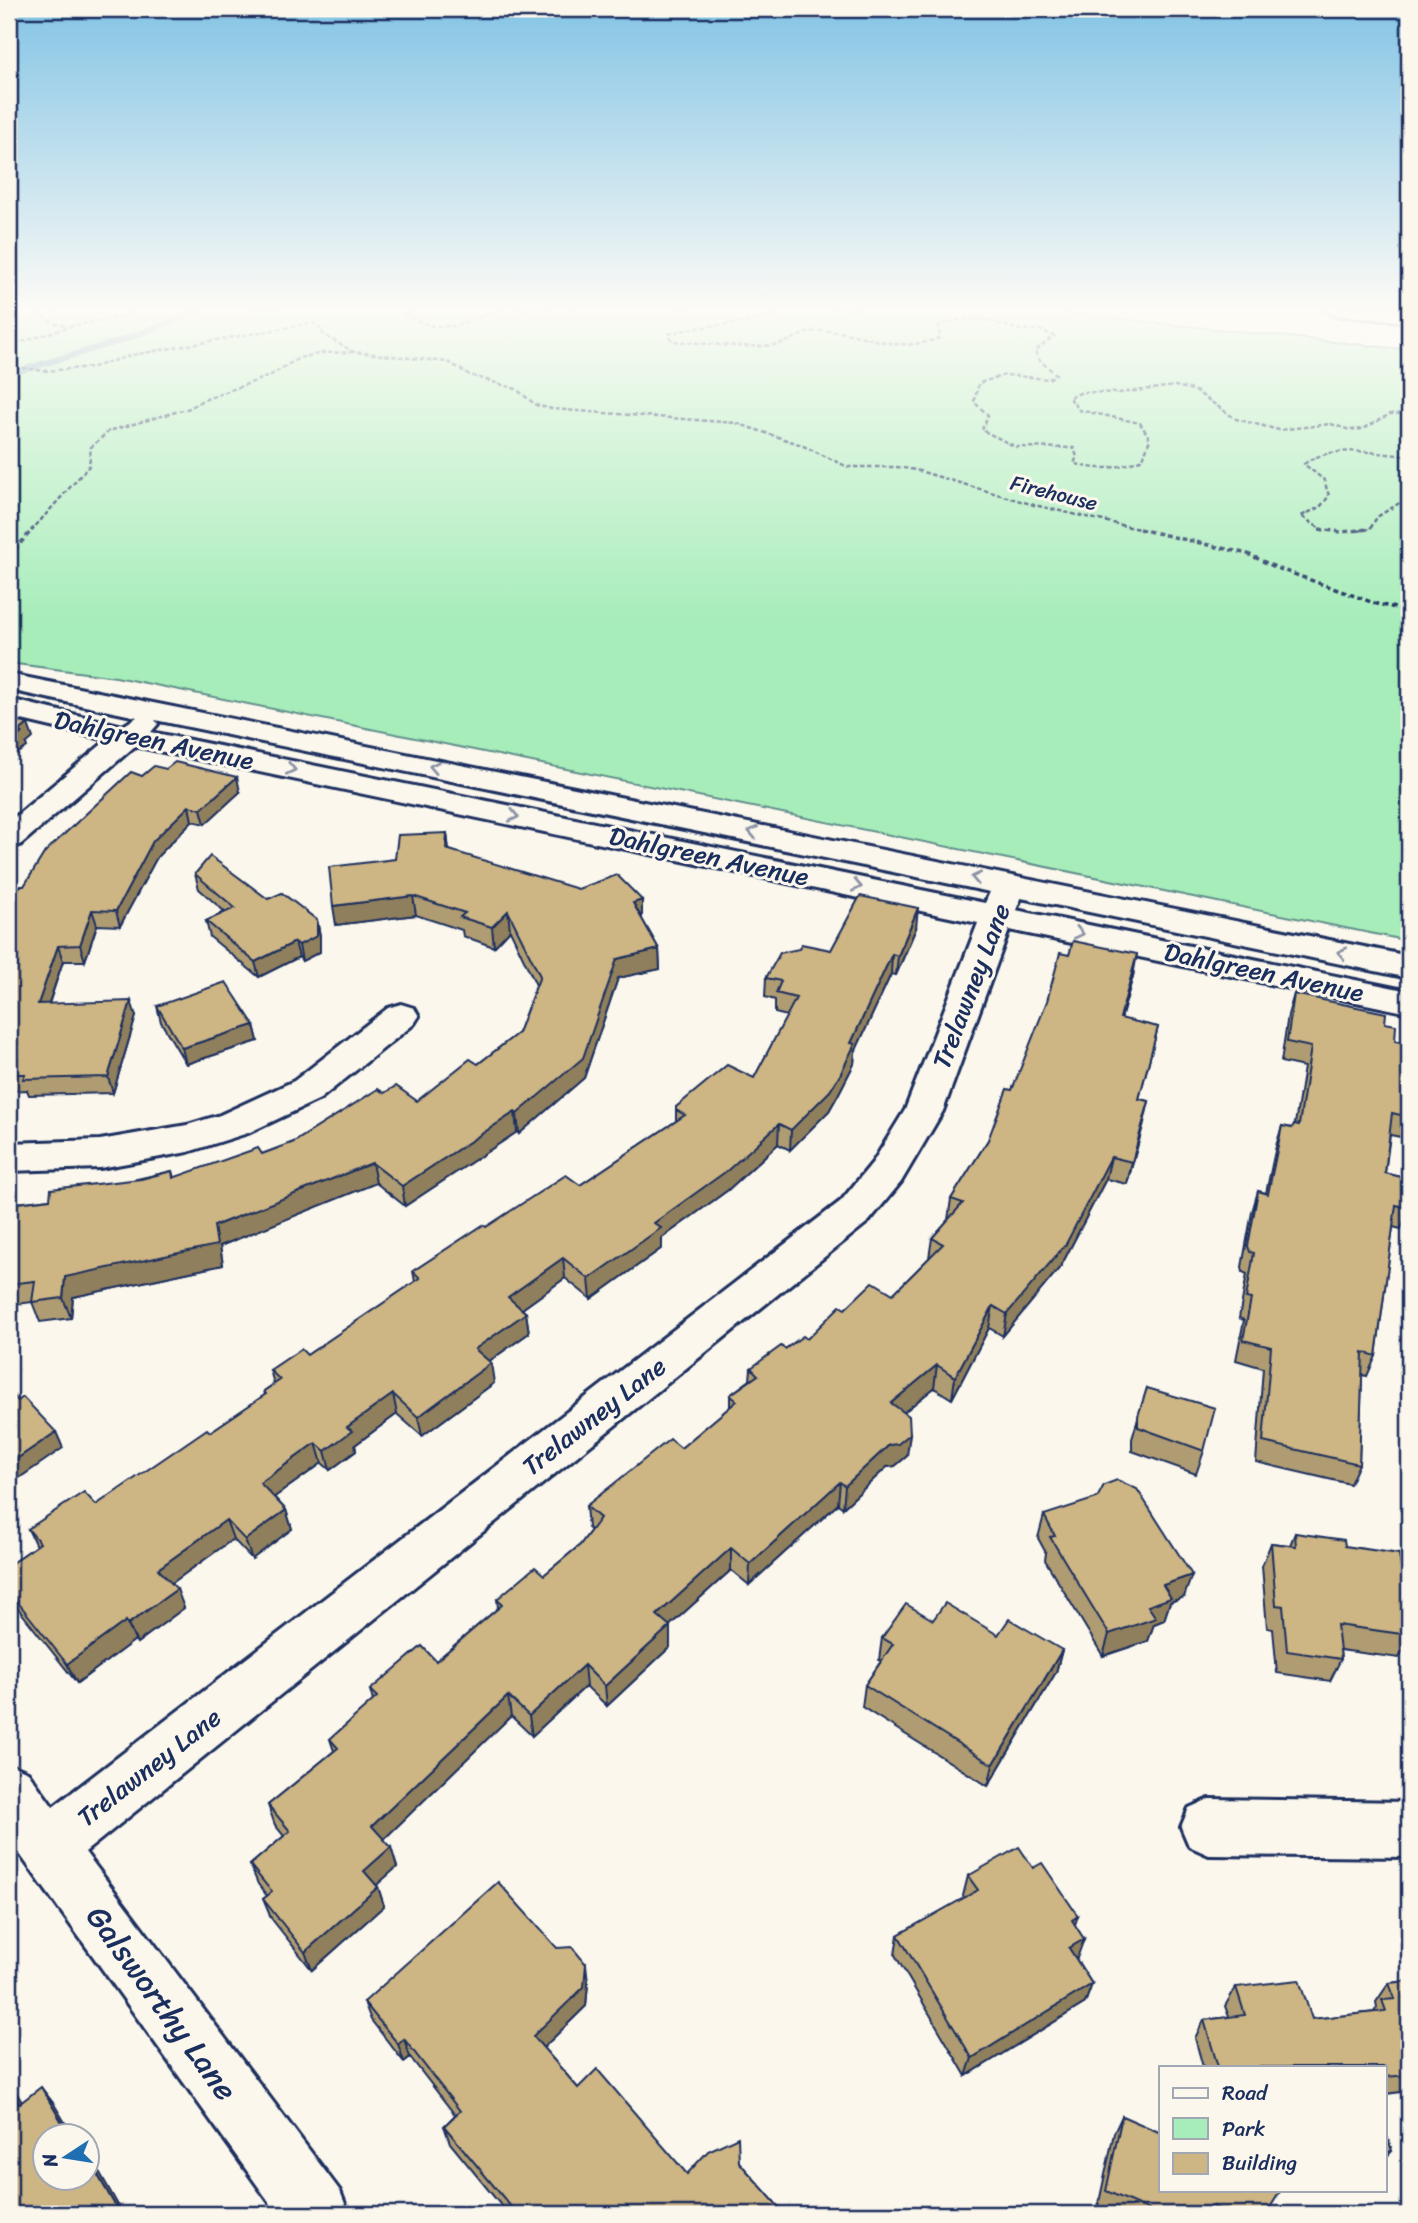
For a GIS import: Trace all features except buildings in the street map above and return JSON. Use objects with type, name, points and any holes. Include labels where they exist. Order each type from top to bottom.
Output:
[{"type":"main road","name":"Dahlgreen Avenue","points":[[9,682],[158,711],[1004,900],[1409,1002]]},
{"type":"main road","name":"Dahlgreen Avenue","points":[[9,709],[128,736],[1004,900],[1409,967]]},
{"type":"main road","points":[[9,838],[158,711]]},
{"type":"main road","name":"Trelawney Lane","points":[[47,1847],[855,1211],[887,1172],[924,1111],[1004,900]]},
{"type":"main road","points":[[9,1157],[100,1154],[188,1138],[234,1124],[307,1090],[401,1016]]},
{"type":"main road","name":"Galsworthy Lane","points":[[9,1791],[47,1847],[317,2214]]},
{"type":"main road","points":[[1209,1827],[1409,1830]]},
{"type":"path","points":[[9,555],[89,466],[91,447],[109,431],[173,413]]},
{"type":"path","name":"Firehouse","points":[[601,413],[736,423],[799,444],[836,463],[916,470],[1034,505],[1248,554],[1277,568],[1377,604],[1409,611]]},
{"type":"path","points":[[986,413],[988,415],[982,430],[1016,447],[1074,448],[1077,457],[1074,463],[1088,470],[1119,469],[1143,459],[1150,439],[1140,423],[1092,413]]},
{"type":"path","points":[[1227,413],[1236,419],[1279,430],[1299,430],[1312,425],[1331,424],[1350,430],[1363,429],[1390,414],[1409,413]]},
{"type":"path","points":[[1409,456],[1341,452],[1310,457],[1304,464],[1324,480],[1329,496],[1321,507],[1301,516],[1310,527],[1336,534],[1370,529],[1377,517],[1409,497]]},
{"type":"green space","points":[[9,413],[1409,413],[1409,941],[116,677],[9,663]]}]
